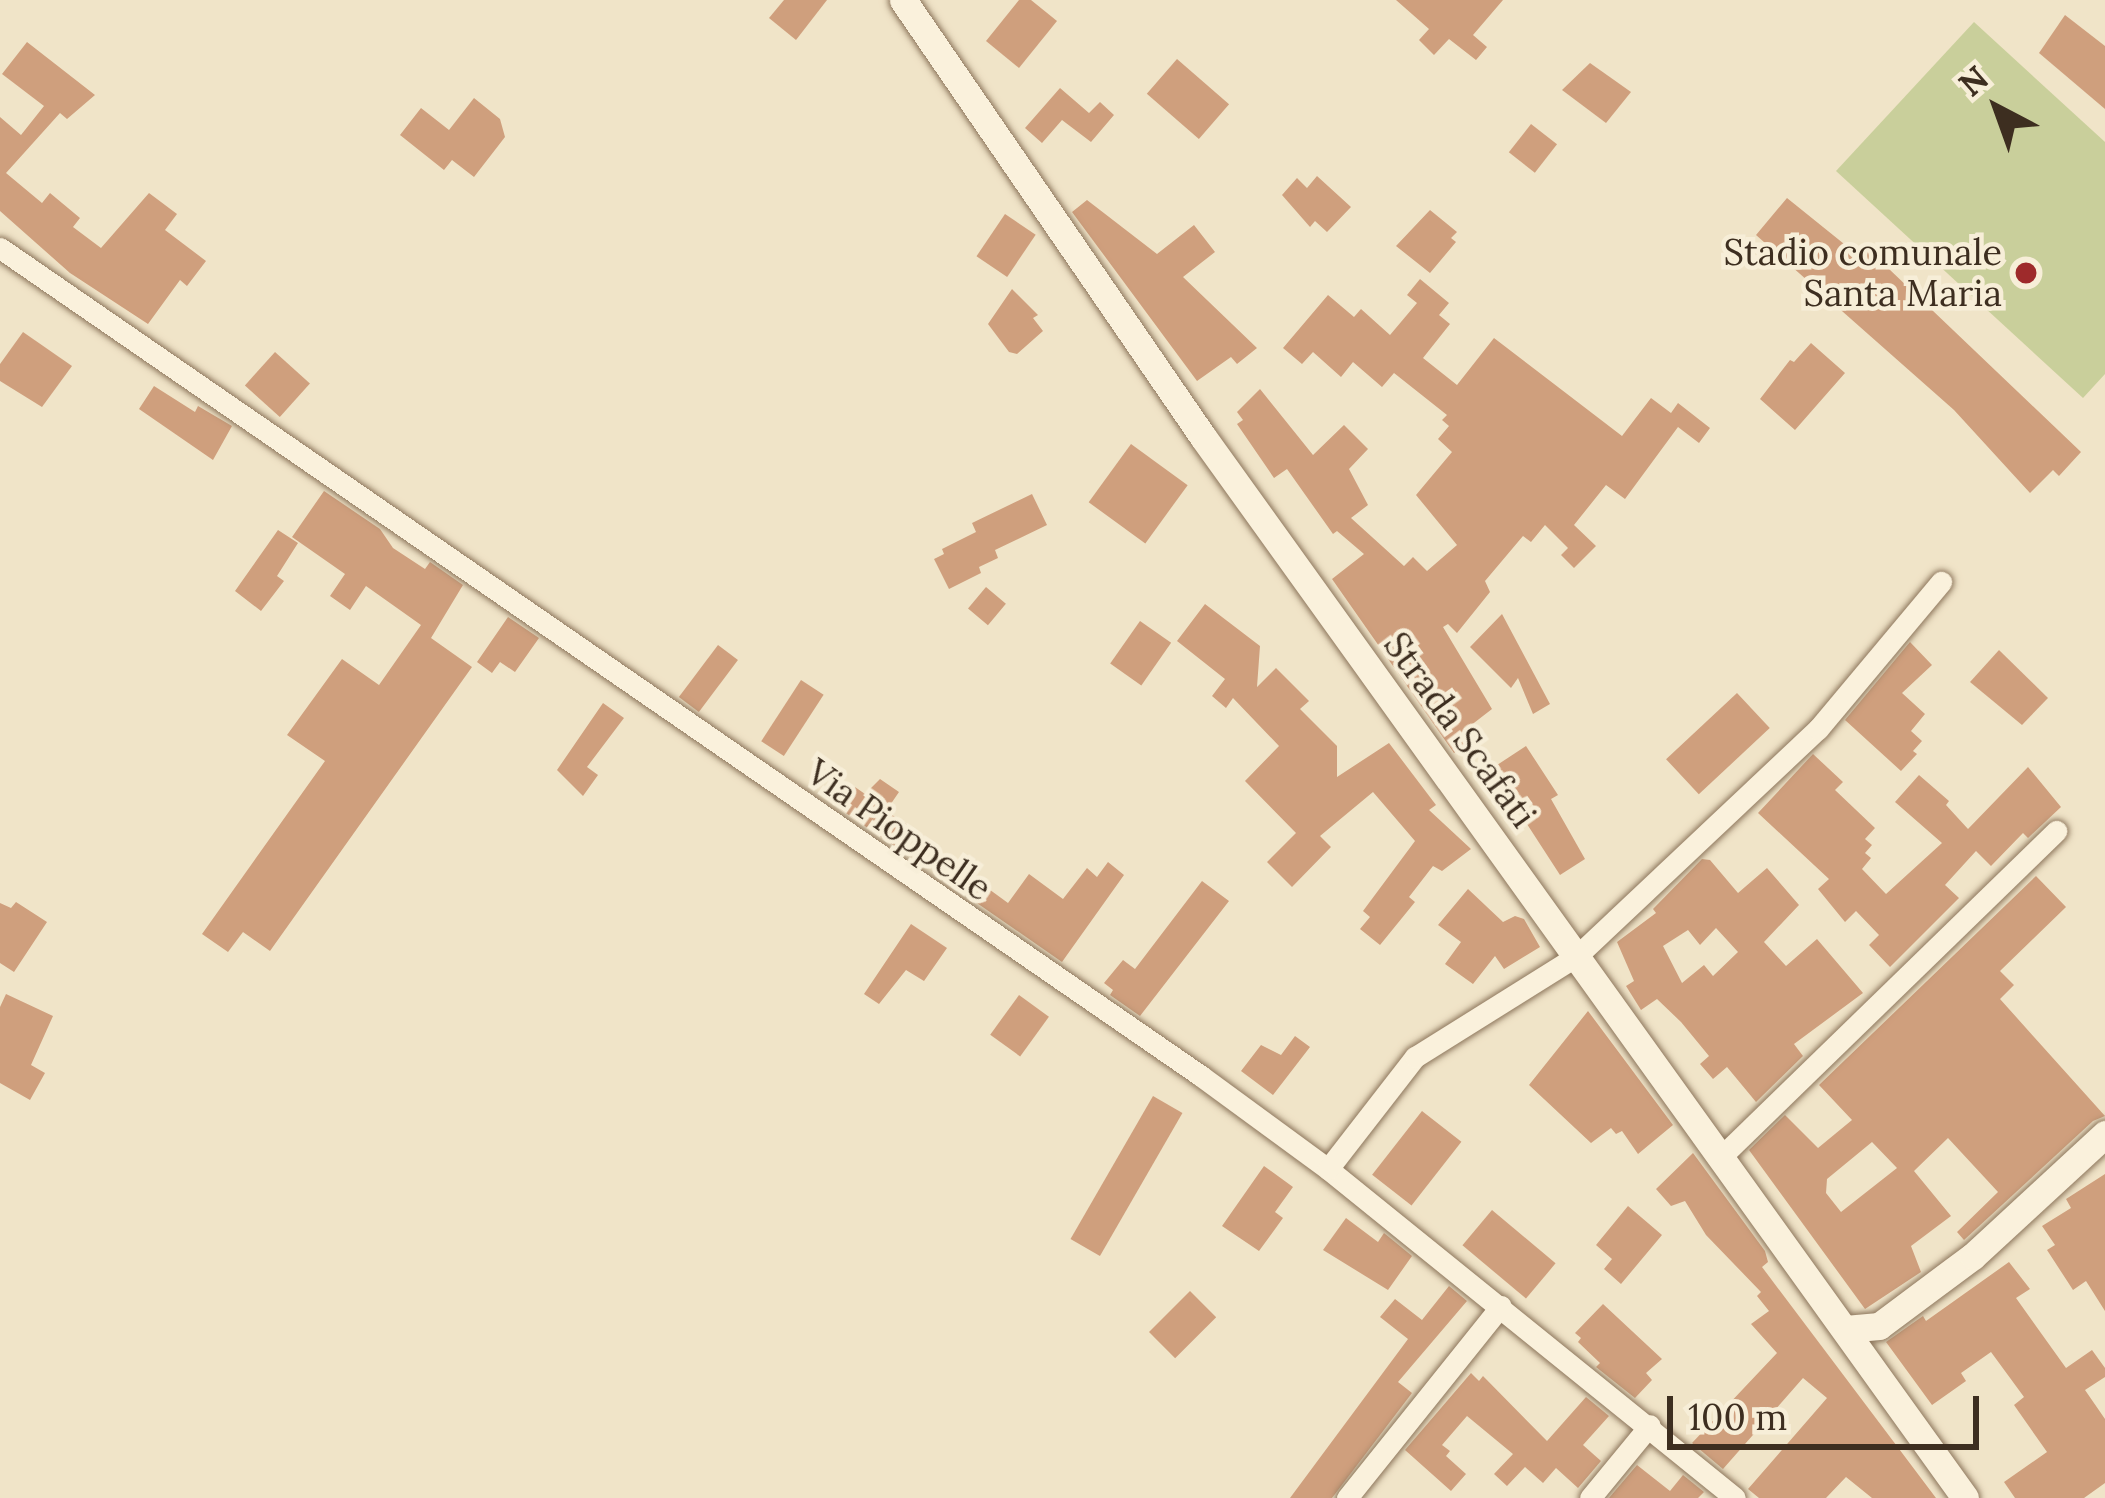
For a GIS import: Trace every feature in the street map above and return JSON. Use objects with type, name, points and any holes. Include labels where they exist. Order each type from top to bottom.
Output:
[{"type":"street","name":"Strada Scafati","points":[[903,0],[1203,437],[1965,1498]]},
{"type":"street","name":"Via Pioppelle","points":[[0,248],[1142,1035],[1328,1169],[1736,1498]]},
{"type":"street","points":[[1328,1169],[1415,1057],[1578,955],[1818,729],[1940,582]]},
{"type":"street","points":[[1723,1155],[2056,831]]},
{"type":"street","points":[[1845,1329],[1879,1326],[1973,1256],[2105,1134]]},
{"type":"street","points":[[1347,1498],[1501,1306]]},
{"type":"street","points":[[1590,1498],[1650,1425]]},
{"type":"green space","name":"Stadio comunale Santa Maria","points":[[1974,22],[2105,142],[2105,374],[2083,398],[1836,171]]},
{"type":"building","points":[[784,0],[827,0],[796,40],[769,18]]},
{"type":"building","points":[[1019,0],[1031,0],[1057,21],[1019,68],[986,41]]},
{"type":"building","points":[[1396,0],[1503,0],[1473,35],[1487,47],[1476,60],[1449,39],[1434,55],[1419,40],[1429,29]]},
{"type":"building","points":[[2065,15],[2105,46],[2105,109],[2039,53]]},
{"type":"building","points":[[27,42],[95,95],[67,119],[60,113],[6,173],[42,203],[50,193],[80,218],[73,227],[101,248],[149,193],[177,214],[165,230],[206,261],[187,286],[180,280],[148,324],[70,273],[0,211],[0,117],[21,135],[44,106],[2,74]]},
{"type":"building","points":[[1177,59],[1229,104],[1199,139],[1147,94]]},
{"type":"building","points":[[1590,63],[1631,92],[1606,123],[1562,90]]},
{"type":"building","points":[[1060,88],[1089,113],[1100,102],[1114,115],[1091,142],[1062,120],[1042,143],[1025,128]]},
{"type":"building","points":[[474,98],[500,119],[505,137],[474,177],[452,160],[444,170],[400,135],[421,108],[449,130]]},
{"type":"building","points":[[1531,124],[1557,144],[1535,173],[1509,152]]},
{"type":"building","points":[[1317,176],[1351,207],[1327,232],[1315,221],[1310,227],[1282,195],[1297,178],[1307,188]]},
{"type":"building","points":[[1787,198],[1859,256],[1867,248],[2081,452],[2059,476],[2053,470],[2030,493],[1954,410],[1756,235]]},
{"type":"building","points":[[1087,200],[1157,254],[1194,225],[1215,252],[1183,277],[1257,348],[1237,364],[1231,357],[1197,381],[1072,212]]},
{"type":"building","points":[[1430,210],[1457,232],[1451,238],[1456,242],[1430,273],[1396,246]]},
{"type":"building","points":[[1005,214],[1036,235],[1007,277],[976,256]]},
{"type":"building","points":[[1420,279],[1449,303],[1439,315],[1450,324],[1423,358],[1457,385],[1494,338],[1622,436],[1651,398],[1671,413],[1678,403],[1710,428],[1699,443],[1678,427],[1625,499],[1606,485],[1574,525],[1596,546],[1574,568],[1561,555],[1568,548],[1545,525],[1531,542],[1523,536],[1485,581],[1490,592],[1457,633],[1448,624],[1443,627],[1492,709],[1470,726],[1476,738],[1454,753],[1332,579],[1364,554],[1337,531],[1333,534],[1287,469],[1274,478],[1237,424],[1243,420],[1237,412],[1260,389],[1313,455],[1344,425],[1368,449],[1349,469],[1368,505],[1351,518],[1404,566],[1413,557],[1427,571],[1457,545],[1416,495],[1452,452],[1438,439],[1449,426],[1442,420],[1447,415],[1394,373],[1382,387],[1353,362],[1341,377],[1313,352],[1302,364],[1283,348],[1328,295],[1354,317],[1361,309],[1390,335],[1417,303],[1407,295]]},
{"type":"building","points":[[1012,289],[1038,315],[1033,318],[1043,331],[1017,354],[1009,352],[988,324]]},
{"type":"building","points":[[23,332],[72,366],[42,407],[0,381],[0,364]]},
{"type":"building","points":[[1811,343],[1845,373],[1795,430],[1760,399],[1790,360],[1794,362]]},
{"type":"building","points":[[275,352],[310,383],[280,417],[245,385]]},
{"type":"building","points":[[154,386],[195,412],[198,406],[232,426],[213,460],[139,409]]},
{"type":"building","points":[[1131,444],[1188,485],[1145,543],[1089,502]]},
{"type":"building","points":[[324,491],[380,529],[393,548],[425,569],[430,562],[463,585],[431,638],[472,667],[270,951],[243,932],[228,952],[202,934],[325,761],[287,735],[342,659],[379,685],[421,625],[366,586],[350,610],[330,596],[345,574],[292,537]]},
{"type":"building","points":[[1032,494],[1047,525],[995,550],[998,558],[979,567],[981,573],[949,589],[934,559],[944,554],[942,549],[976,532],[972,523]]},
{"type":"building","points":[[278,530],[298,543],[277,576],[284,581],[261,611],[235,591]]},
{"type":"building","points":[[986,587],[1006,604],[988,625],[968,608]]},
{"type":"building","points":[[1205,604],[1260,646],[1257,687],[1276,668],[1309,701],[1300,709],[1337,746],[1337,777],[1389,743],[1436,805],[1429,810],[1471,849],[1442,871],[1433,866],[1409,897],[1415,902],[1380,945],[1360,929],[1370,917],[1363,911],[1415,841],[1373,792],[1320,836],[1331,847],[1292,887],[1267,862],[1296,833],[1245,781],[1279,746],[1233,698],[1226,708],[1212,696],[1225,679],[1177,641]]},
{"type":"building","points":[[1502,614],[1550,704],[1533,714],[1518,678],[1511,688],[1470,647]]},
{"type":"building","points":[[508,617],[539,638],[515,672],[500,662],[492,673],[477,662]]},
{"type":"building","points":[[1140,621],[1171,643],[1141,685],[1110,664]]},
{"type":"building","points":[[1910,642],[1932,665],[1902,693],[1925,714],[1911,731],[1922,741],[1913,751],[1917,754],[1901,771],[1845,720]]},
{"type":"building","points":[[718,645],[738,660],[699,712],[679,697]]},
{"type":"building","points":[[1999,650],[2048,698],[2022,725],[1970,682]]},
{"type":"building","points":[[801,680],[824,695],[784,756],[761,741]]},
{"type":"building","points":[[1737,693],[1770,728],[1699,794],[1666,759]]},
{"type":"building","points":[[603,703],[624,718],[587,767],[598,775],[583,796],[557,770]]},
{"type":"building","points":[[1526,746],[1558,795],[1551,799],[1585,859],[1560,875],[1525,821],[1536,808],[1530,802],[1518,811],[1491,769]]},
{"type":"building","points":[[1813,754],[1843,782],[1835,790],[1875,828],[1865,839],[1872,845],[1865,853],[1871,858],[1862,869],[1886,894],[1942,843],[1895,802],[1919,775],[1949,801],[1946,805],[1968,829],[2028,767],[2061,807],[2028,838],[2023,833],[1991,866],[1976,851],[1945,885],[1959,898],[1890,967],[1869,945],[1879,935],[1856,911],[1845,922],[1818,889],[1829,879],[1758,813]]},
{"type":"building","points":[[880,779],[899,792],[886,811],[914,829],[900,850],[840,809],[855,787],[865,794]]},
{"type":"building","points":[[1702,859],[1710,860],[1738,893],[1767,868],[1799,905],[1764,942],[1786,966],[1817,939],[1863,993],[1794,1044],[1803,1056],[1756,1102],[1727,1067],[1713,1079],[1700,1064],[1709,1056],[1681,1022],[1657,999],[1641,1010],[1626,986],[1634,981],[1617,942],[1656,913],[1653,909]],"holes":[[[1716,928],[1738,952],[1713,976],[1704,965],[1682,983],[1663,946],[1688,930],[1700,945]]]},
{"type":"building","points":[[1108,862],[1124,875],[1062,962],[948,883],[960,868],[1008,903],[1029,874],[1063,899],[1087,868],[1097,877]]},
{"type":"building","points":[[2036,876],[2066,907],[2000,971],[2014,985],[2000,999],[2105,1116],[2093,1121],[1964,1240],[1957,1232],[1998,1192],[1948,1138],[1914,1171],[1951,1216],[1911,1246],[1921,1272],[1865,1309],[1749,1150],[1785,1115],[1818,1148],[1852,1120],[1819,1085]],"holes":[[[1872,1142],[1897,1168],[1841,1212],[1826,1193],[1827,1179]]]},
{"type":"building","points":[[1202,881],[1229,901],[1140,1016],[1110,995],[1113,990],[1104,983],[1123,960],[1135,969]]},
{"type":"building","points":[[1468,889],[1503,922],[1515,916],[1524,919],[1540,947],[1504,969],[1495,956],[1473,984],[1445,964],[1461,942],[1438,925]]},
{"type":"building","points":[[16,902],[47,922],[14,972],[0,963],[0,903],[11,908]]},
{"type":"building","points":[[911,924],[947,948],[924,981],[906,970],[879,1004],[864,994]]},
{"type":"building","points":[[6,994],[53,1016],[31,1065],[45,1073],[30,1100],[0,1083],[0,1007]]},
{"type":"building","points":[[1019,995],[1049,1017],[1020,1056],[990,1035]]},
{"type":"building","points":[[1588,1011],[1673,1125],[1638,1154],[1622,1131],[1616,1134],[1611,1128],[1591,1143],[1529,1085]]},
{"type":"building","points":[[1295,1036],[1310,1047],[1273,1095],[1241,1071],[1261,1045],[1281,1055]]},
{"type":"building","points":[[1153,1096],[1182,1113],[1100,1256],[1070,1239]]},
{"type":"building","points":[[1422,1111],[1461,1142],[1412,1206],[1372,1175]]},
{"type":"building","points":[[1693,1153],[1765,1251],[1768,1262],[1762,1267],[1936,1498],[1872,1498],[1846,1477],[1826,1498],[1759,1498],[1748,1489],[1827,1398],[1803,1378],[1723,1469],[1692,1443],[1777,1353],[1751,1324],[1769,1311],[1757,1296],[1761,1292],[1706,1235],[1685,1201],[1671,1206],[1656,1189]]},
{"type":"building","points":[[1264,1166],[1293,1187],[1275,1212],[1283,1218],[1259,1251],[1222,1226]]},
{"type":"building","points":[[2105,1174],[2105,1311],[2086,1281],[2073,1290],[2047,1250],[2055,1245],[2042,1226],[2071,1208],[2066,1199]]},
{"type":"building","points":[[1628,1206],[1662,1235],[1621,1284],[1604,1269],[1612,1259],[1596,1245]]},
{"type":"building","points":[[1492,1210],[1556,1263],[1526,1299],[1462,1245]]},
{"type":"building","points":[[1346,1218],[1378,1242],[1384,1233],[1412,1256],[1388,1290],[1323,1250]]},
{"type":"building","points":[[2009,1262],[2030,1289],[2016,1298],[2066,1368],[2092,1350],[2105,1368],[2105,1377],[2085,1390],[2105,1419],[2105,1483],[2084,1498],[2015,1498],[2004,1482],[2047,1452],[2014,1405],[2024,1397],[1991,1352],[1961,1373],[1966,1381],[1932,1405],[1886,1342],[1923,1316],[1926,1321]]},
{"type":"building","points":[[1449,1286],[1467,1301],[1398,1382],[1412,1393],[1332,1498],[1290,1498],[1408,1339],[1380,1317],[1395,1299],[1422,1320]]},
{"type":"building","points":[[1190,1291],[1216,1317],[1175,1358],[1149,1332]]},
{"type":"building","points":[[1603,1304],[1662,1359],[1646,1373],[1652,1380],[1635,1398],[1596,1367],[1600,1363],[1578,1342],[1581,1338],[1575,1333]]},
{"type":"building","points":[[1471,1373],[1479,1381],[1483,1376],[1547,1441],[1586,1397],[1609,1416],[1583,1445],[1601,1461],[1578,1488],[1556,1468],[1543,1483],[1525,1467],[1507,1486],[1494,1474],[1513,1454],[1467,1416],[1442,1445],[1450,1451],[1446,1456],[1466,1474],[1451,1491],[1405,1450]]},
{"type":"building","points":[[1637,1465],[1670,1491],[1683,1475],[1704,1492],[1698,1498],[1609,1498]]},
{"type":"place","name":"Stadio comunale Santa Maria","points":[[2026,273]]}]
